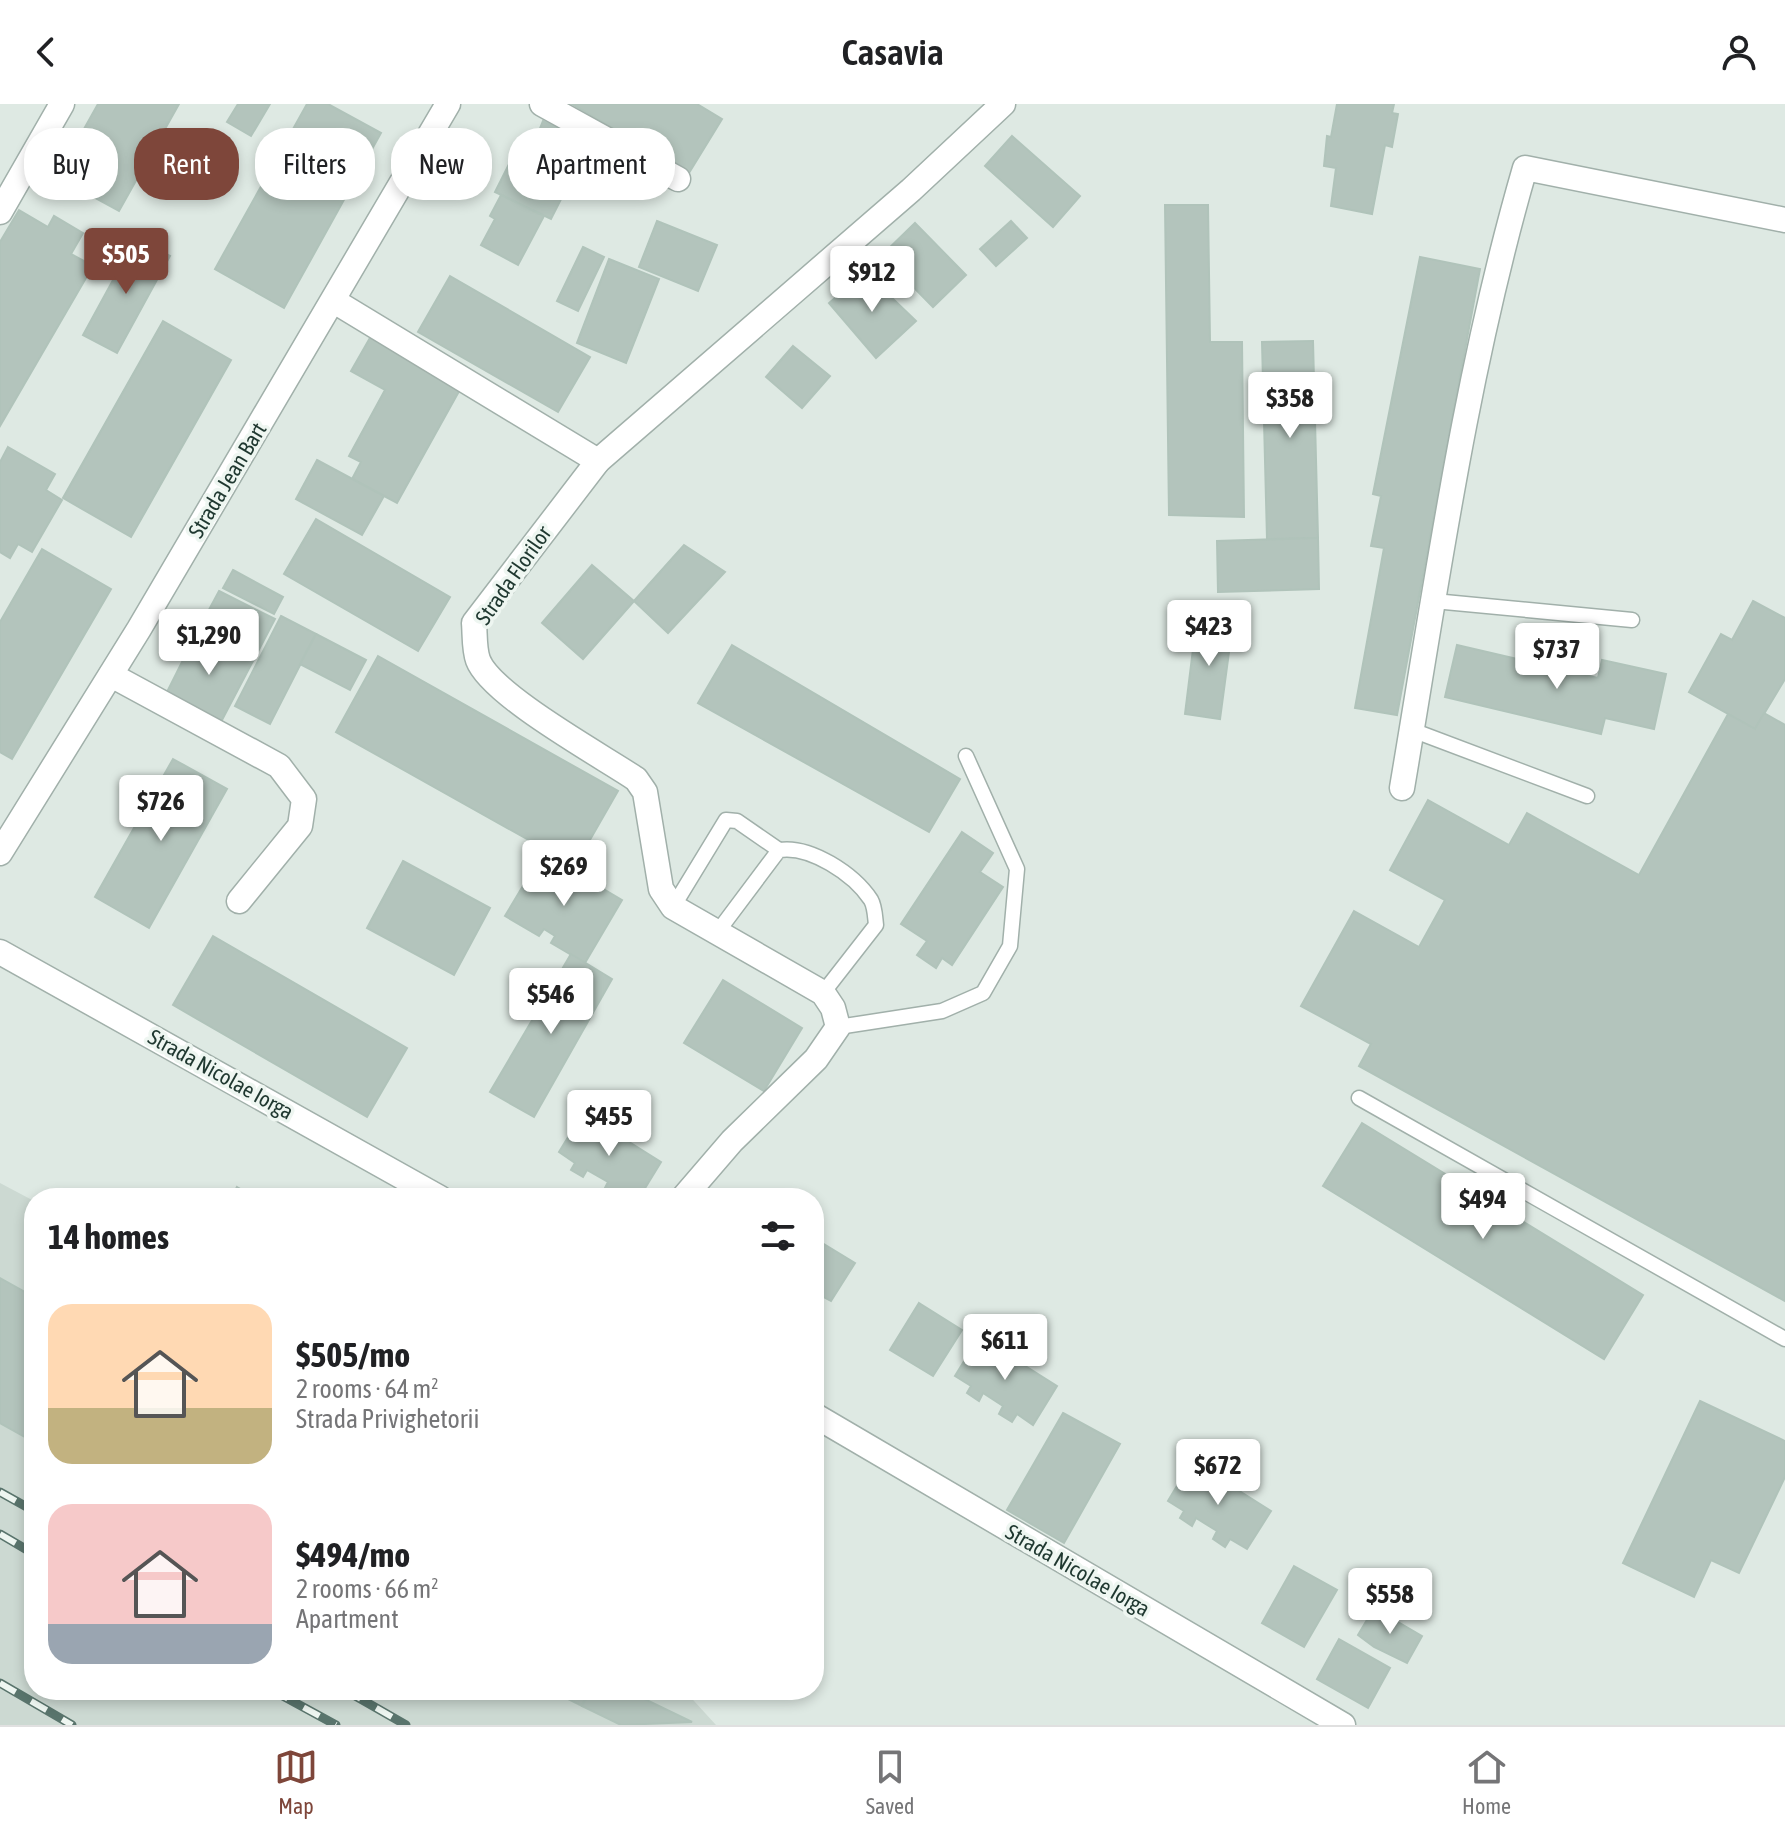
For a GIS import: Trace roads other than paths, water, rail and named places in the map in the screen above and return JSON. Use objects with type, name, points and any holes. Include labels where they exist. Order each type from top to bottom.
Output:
[{"type":"street","points":[[0,212],[62,104]]},
{"type":"street","name":"Strada Jean Bart","points":[[0,853],[111,675],[448,104]]},
{"type":"street","points":[[542,104],[678,179]]},
{"type":"street","name":"Strada Florilor","points":[[673,907],[661,889],[645,792],[636,779],[521,703],[478,661],[474,623],[598,461],[911,190],[1003,104]]},
{"type":"street","points":[[1402,788],[1455,472],[1499,256],[1525,168],[1785,220]]},
{"type":"street","points":[[334,301],[598,461]]},
{"type":"street","points":[[111,675],[279,766],[304,799],[300,826],[239,901]]},
{"type":"street","points":[[673,907],[823,993],[833,1008],[838,1027],[816,1059],[732,1141],[692,1188]]},
{"type":"street","name":"Strada Nicolae Iorga","points":[[0,952],[422,1188]]},
{"type":"street","name":"Strada Nicolae Iorga","points":[[824,1421],[1343,1725]]},
{"type":"lane","points":[[1434,601],[1632,620]]},
{"type":"lane","points":[[1412,730],[1587,796]]},
{"type":"lane","points":[[838,1027],[942,1011],[983,993],[1010,946],[1017,869],[966,756]]},
{"type":"lane","points":[[673,907],[726,820],[737,821],[779,850],[793,848],[815,856],[855,883],[873,902],[876,925],[823,993]]},
{"type":"lane","points":[[716,934],[779,850]]},
{"type":"lane","points":[[1359,1098],[1785,1339]]},
{"type":"railway","points":[[0,1492],[24,1505]]},
{"type":"railway","points":[[0,1534],[24,1548]]},
{"type":"railway","points":[[0,1683],[24,1697]]},
{"type":"railway","points":[[29,1700],[72,1725]]},
{"type":"railway","points":[[290,1700],[336,1725]]},
{"type":"railway","points":[[362,1700],[406,1725]]}]
